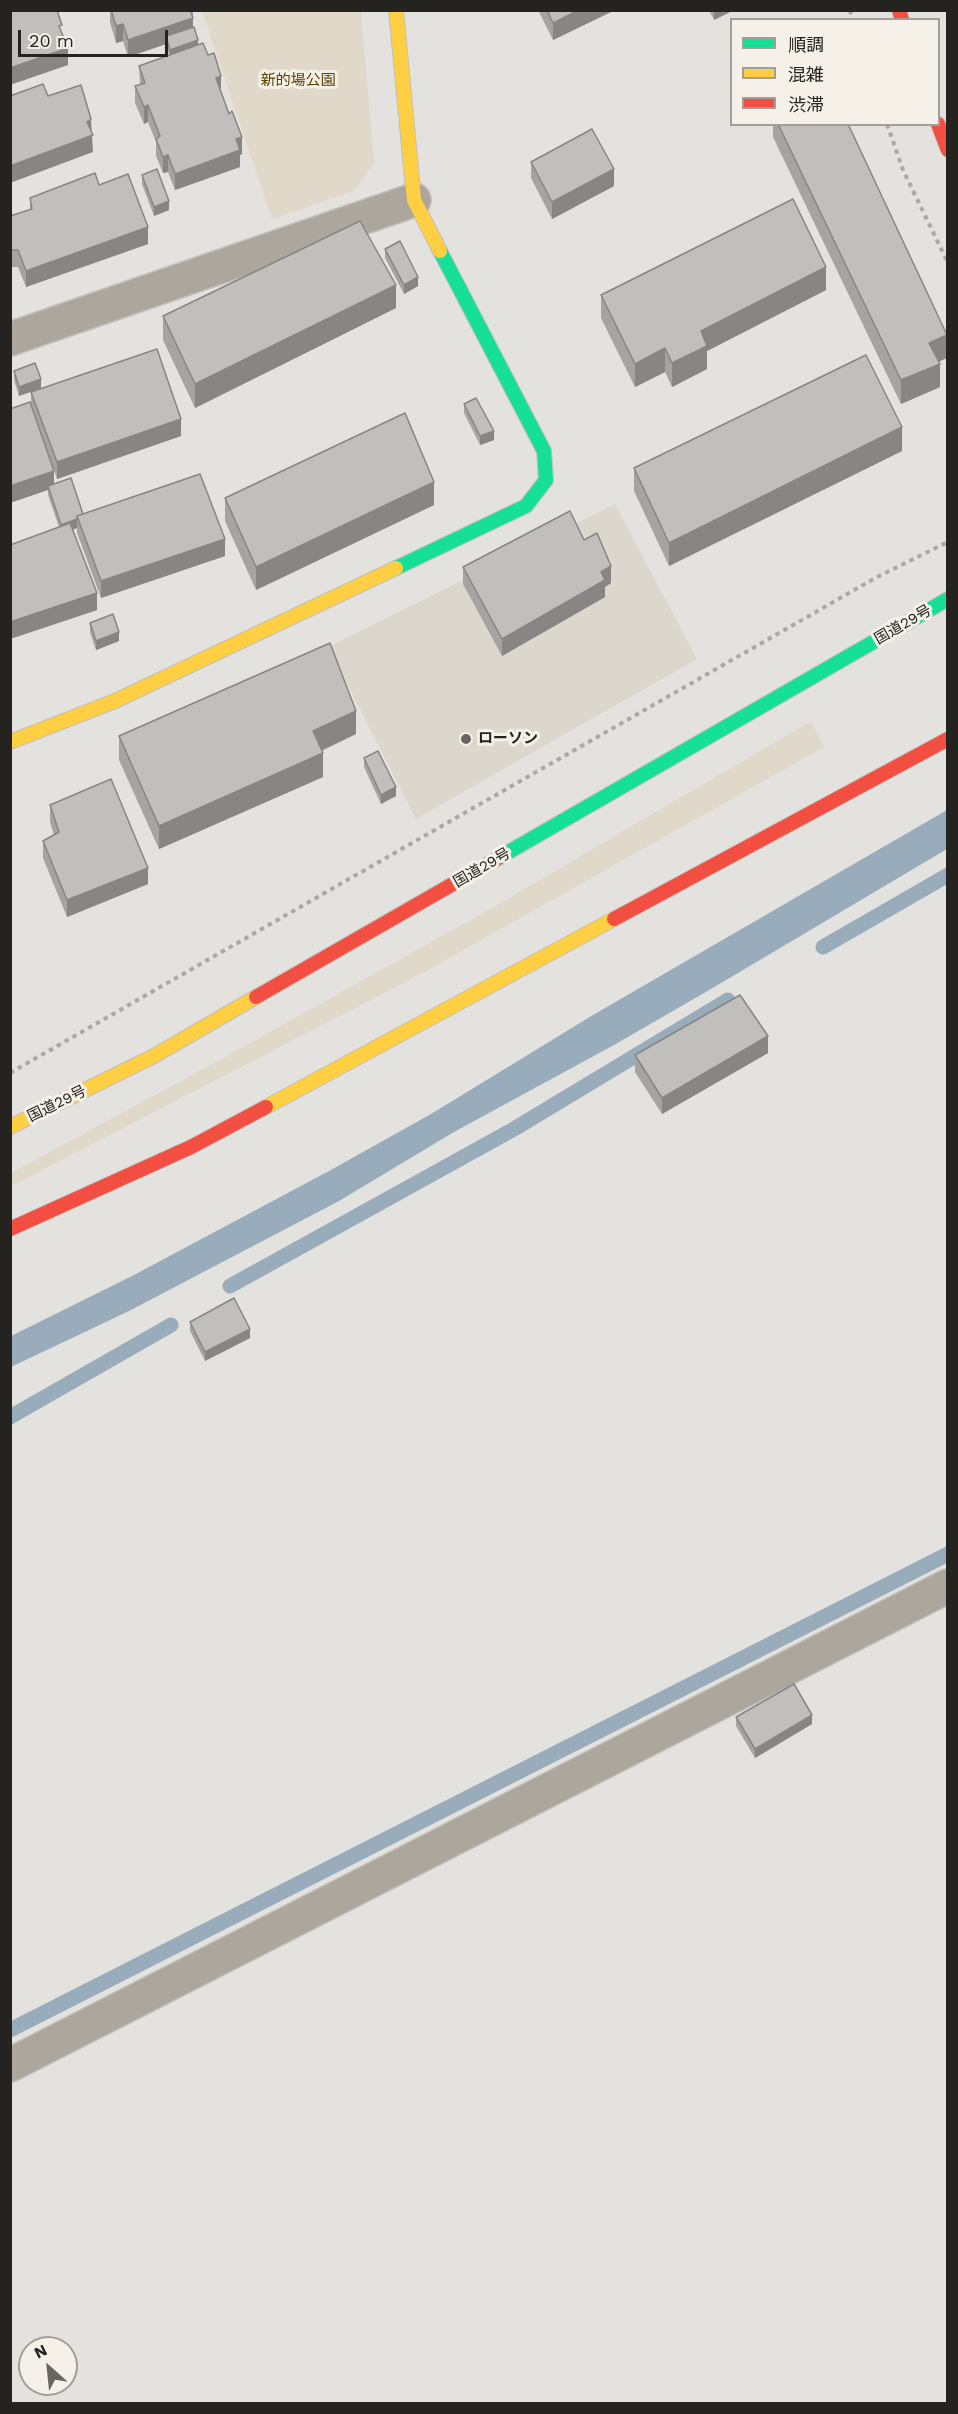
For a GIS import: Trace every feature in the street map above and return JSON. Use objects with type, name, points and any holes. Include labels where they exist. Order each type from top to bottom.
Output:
[{"type":"main road","points":[[10,742],[115,701],[526,506],[546,480],[544,451],[414,200],[396,10]]},
{"type":"main road","points":[[939,126],[948,150]]},
{"type":"main road","name":"国道29号","points":[[10,1127],[154,1056],[948,599]]},
{"type":"main road","points":[[10,1229],[190,1147],[948,739]]},
{"type":"street","points":[[10,339],[414,200]]},
{"type":"street","points":[[10,2065],[948,1586]]},
{"type":"path","points":[[888,126],[903,170],[948,263]]},
{"type":"path","points":[[10,1073],[867,583],[948,542]]},
{"type":"shaded area","name":"ローソン","points":[[615,504],[697,659],[416,819],[328,647]]},
{"type":"green space","name":"新的場公園","points":[[202,11],[361,11],[374,163],[354,191],[272,219]]},
{"type":"green space","points":[[811,721],[824,747],[419,975],[11,1186],[11,1173],[487,911]]},
{"type":"water","points":[[947,810],[947,849],[711,989],[454,1132],[339,1201],[129,1311],[11,1367],[11,1336],[134,1275],[431,1114],[593,1015]]},
{"type":"building","points":[[10,10],[57,10],[62,25],[59,26],[68,48],[10,68]]},
{"type":"building","points":[[111,10],[190,10],[193,18],[128,40],[123,24],[116,26]]},
{"type":"building","points":[[547,10],[579,10],[553,23]]},
{"type":"building","points":[[194,27],[198,40],[170,50],[166,36]]},
{"type":"building","points":[[203,43],[208,55],[214,53],[221,76],[216,78],[229,114],[232,111],[242,137],[236,139],[240,150],[175,174],[168,155],[163,157],[156,139],[160,136],[148,105],[144,107],[135,86],[145,83],[139,66]]},
{"type":"building","points":[[43,84],[48,96],[81,85],[91,119],[87,122],[93,135],[10,166],[10,96]]},
{"type":"building","points":[[779,126],[849,126],[947,335],[929,343],[940,364],[901,380]]},
{"type":"building","points":[[592,129],[614,169],[552,202],[531,162]]},
{"type":"building","points":[[157,169],[169,201],[154,207],[142,175]]},
{"type":"building","points":[[95,173],[99,185],[128,174],[148,227],[26,271],[18,250],[10,250],[10,216],[32,209],[30,198]]},
{"type":"building","points":[[793,199],[826,267],[701,331],[707,346],[672,363],[665,348],[635,364],[601,295]]},
{"type":"building","points":[[360,221],[396,285],[195,384],[163,316]]},
{"type":"building","points":[[400,241],[418,277],[404,285],[385,249]]},
{"type":"building","points":[[157,349],[181,419],[57,462],[31,392]]},
{"type":"building","points":[[866,355],[902,427],[669,543],[634,468]]},
{"type":"building","points":[[35,363],[41,379],[19,387],[14,371]]},
{"type":"building","points":[[476,398],[494,431],[480,436],[464,404]]},
{"type":"building","points":[[30,402],[54,471],[10,486],[10,409]]},
{"type":"building","points":[[405,413],[434,482],[256,567],[225,498]]},
{"type":"building","points":[[200,474],[225,539],[101,581],[77,516]]},
{"type":"building","points":[[71,478],[83,514],[61,525],[48,486]]},
{"type":"building","points":[[570,511],[584,540],[597,533],[611,566],[601,572],[605,580],[502,639],[463,567]]},
{"type":"building","points":[[70,523],[97,593],[10,622],[10,545]]},
{"type":"building","points":[[113,614],[119,632],[96,641],[90,623]]},
{"type":"building","points":[[330,643],[356,711],[313,731],[323,753],[159,826],[119,736]]},
{"type":"building","points":[[378,751],[396,787],[381,795],[364,758]]},
{"type":"building","points":[[111,779],[148,868],[67,900],[43,841],[59,832],[50,805]]},
{"type":"building","points":[[740,995],[768,1036],[662,1098],[635,1055]]},
{"type":"building","points":[[234,1298],[250,1329],[205,1352],[190,1322]]},
{"type":"building","points":[[794,1684],[812,1715],[755,1749],[736,1717]]},
{"type":"waterway","points":[[823,947],[948,875]]},
{"type":"waterway","points":[[230,1286],[514,1129],[728,1000]]},
{"type":"waterway","points":[[10,1417],[171,1325]]},
{"type":"waterway","points":[[10,2030],[948,1554]]},
{"type":"traffic: fast","points":[[396,568],[526,506],[546,480],[544,451],[440,251]]},
{"type":"traffic: fast","points":[[500,857],[948,599]]},
{"type":"traffic: slow","points":[[396,10],[414,200],[440,251]]},
{"type":"traffic: slow","points":[[10,742],[115,701],[396,568]]},
{"type":"traffic: slow","points":[[266,1107],[614,919]]},
{"type":"traffic: slow","points":[[10,1127],[154,1056],[256,997]]},
{"type":"traffic: jam","points":[[899,10],[901,18]]},
{"type":"traffic: jam","points":[[939,126],[948,150]]},
{"type":"traffic: jam","points":[[614,919],[948,739]]},
{"type":"traffic: jam","points":[[256,997],[500,857]]},
{"type":"traffic: jam","points":[[10,1229],[191,1147],[266,1107]]},
{"type":"place","name":"ローソン","points":[[466,739]]}]
